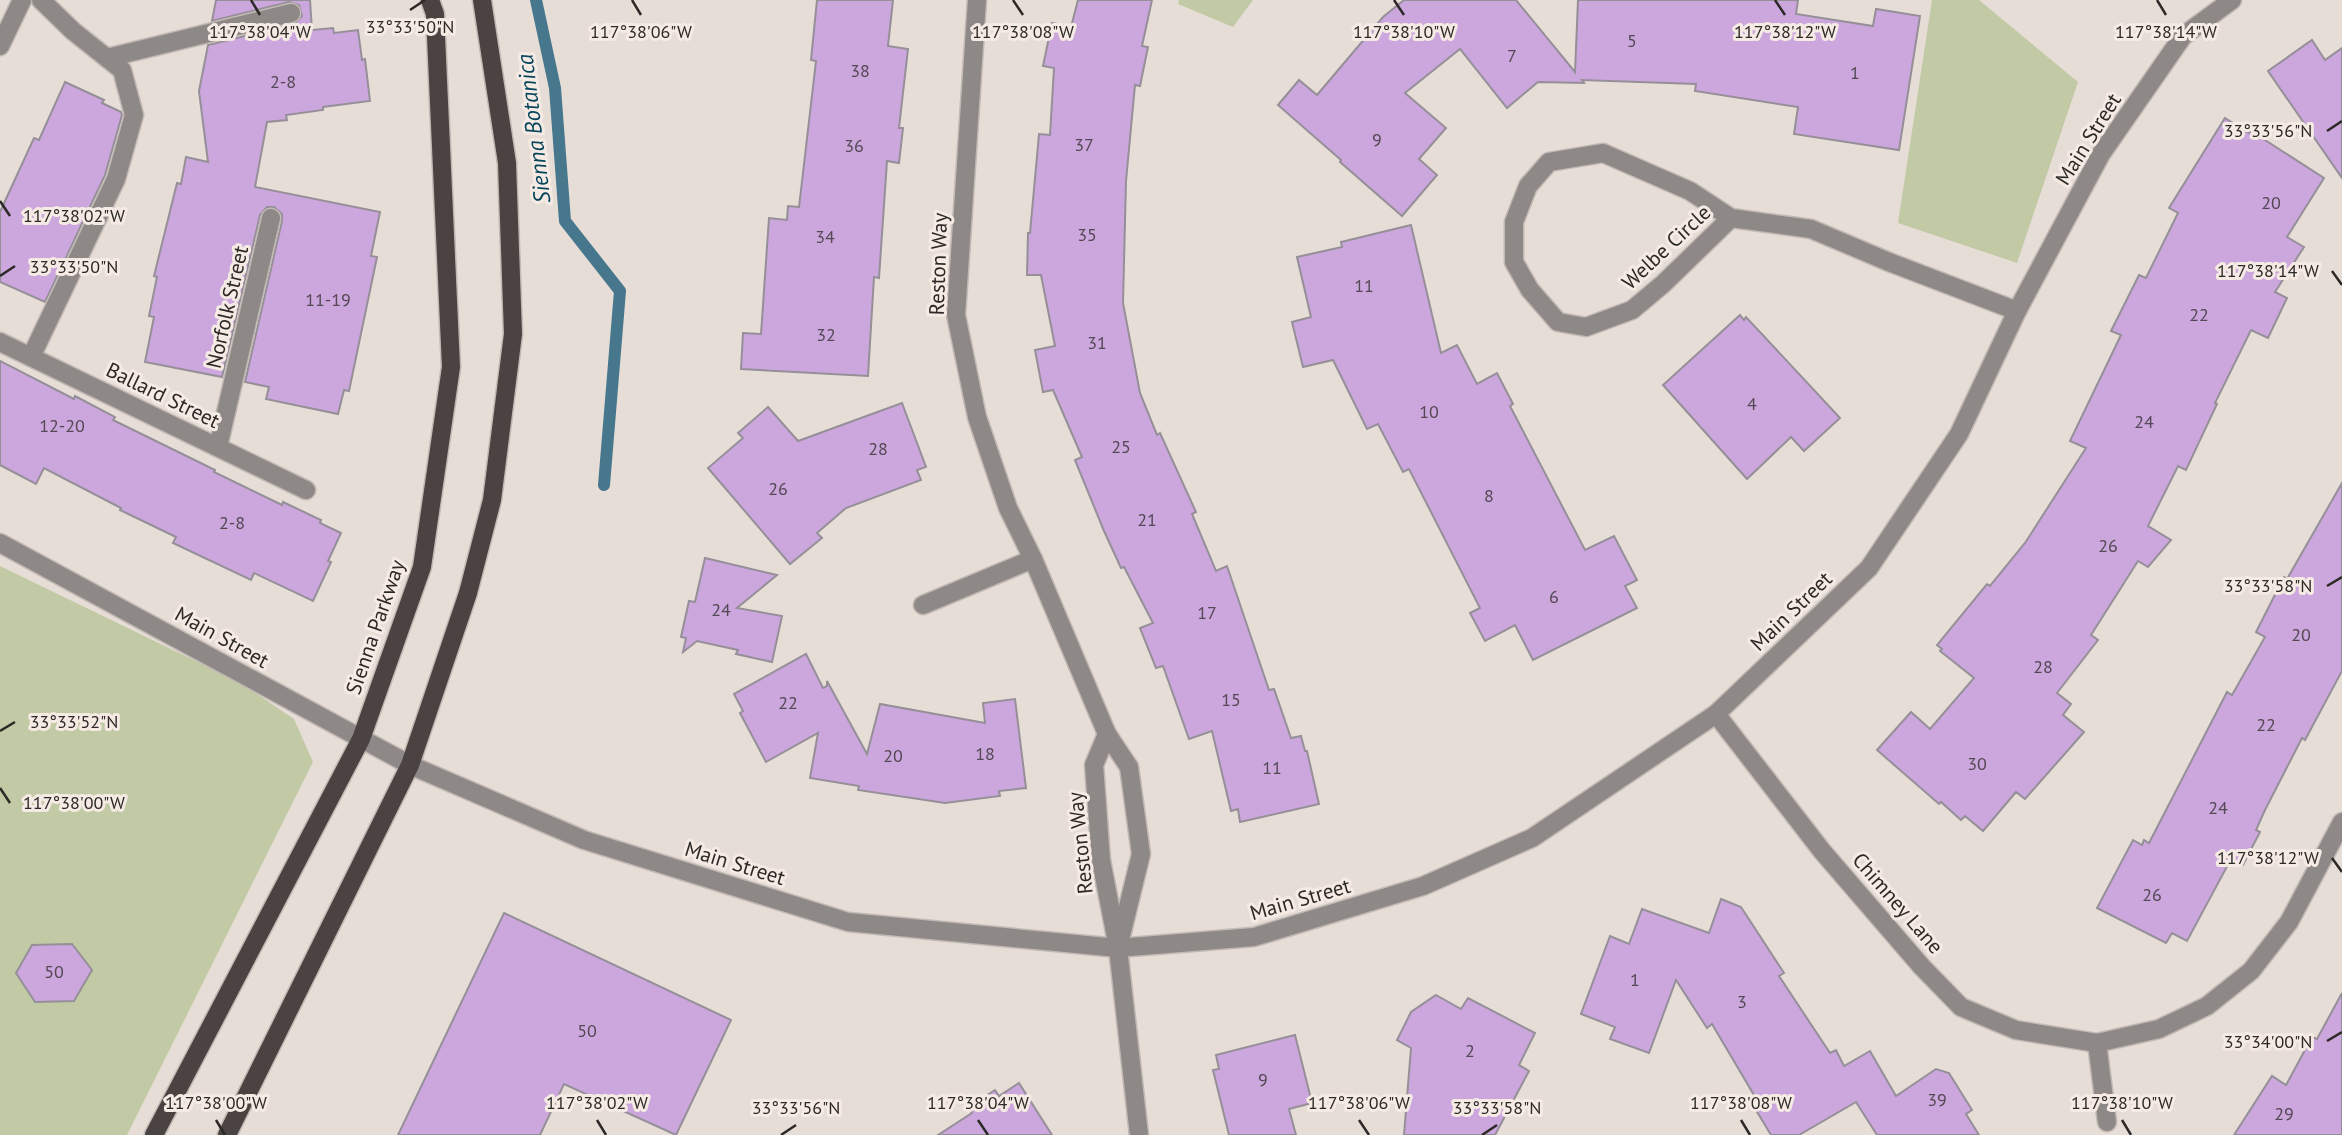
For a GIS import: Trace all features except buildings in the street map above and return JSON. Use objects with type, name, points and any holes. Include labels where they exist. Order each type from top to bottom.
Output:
[{"type":"main road","name":"Sienna Parkway","points":[[154,1135],[361,738],[422,567],[451,368],[435,14],[430,0]]},
{"type":"main road","points":[[227,1135],[410,765],[468,593],[492,500],[513,334],[507,163],[482,0]]},
{"type":"street","points":[[0,46],[22,0]]},
{"type":"street","points":[[32,357],[116,179],[134,115],[122,70],[73,31],[41,0]]},
{"type":"street","name":"Reston Way","points":[[977,0],[956,315],[977,417],[1008,508],[1033,559],[1107,734],[1129,767],[1141,854],[1118,948]]},
{"type":"street","name":"Main Street","points":[[0,542],[410,765],[584,840],[848,922],[1118,948],[1254,937],[1423,886],[1531,838],[1716,714],[1869,568],[1959,434],[2017,311],[2101,154],[2183,36],[2232,0]]},
{"type":"street","points":[[107,58],[291,13]]},
{"type":"street","name":"Welbe Circle","points":[[1731,218],[1632,310],[1586,327],[1558,322],[1530,290],[1514,262],[1514,222],[1528,187],[1549,162],[1603,153],[1690,191],[1731,218],[1811,229],[2017,311]]},
{"type":"street","name":"Norfolk Street","points":[[218,447],[271,218]]},
{"type":"street","name":"Ballard Street","points":[[0,342],[306,490]]},
{"type":"street","points":[[923,606],[1033,559]]},
{"type":"street","name":"Chimney Lane","points":[[1716,714],[1822,851],[1922,967],[1961,1007],[2016,1030],[2097,1043],[2159,1029],[2207,1006],[2250,971],[2289,922],[2342,822]]},
{"type":"street","name":"Reston Way","points":[[1107,734],[1094,765],[1101,860],[1118,948],[1139,1135]]},
{"type":"street","points":[[2097,1043],[2107,1122]]},
{"type":"green space","points":[[1179,0],[1253,0],[1233,27],[1178,4]]},
{"type":"green space","points":[[1932,0],[1979,0],[2078,82],[2017,263],[1898,223]]},
{"type":"green space","points":[[0,566],[239,682],[294,719],[313,762],[127,1135],[0,1135]]},
{"type":"waterway","name":"Sienna Botanica","points":[[536,0],[555,88],[565,221],[620,291],[604,485]]}]
